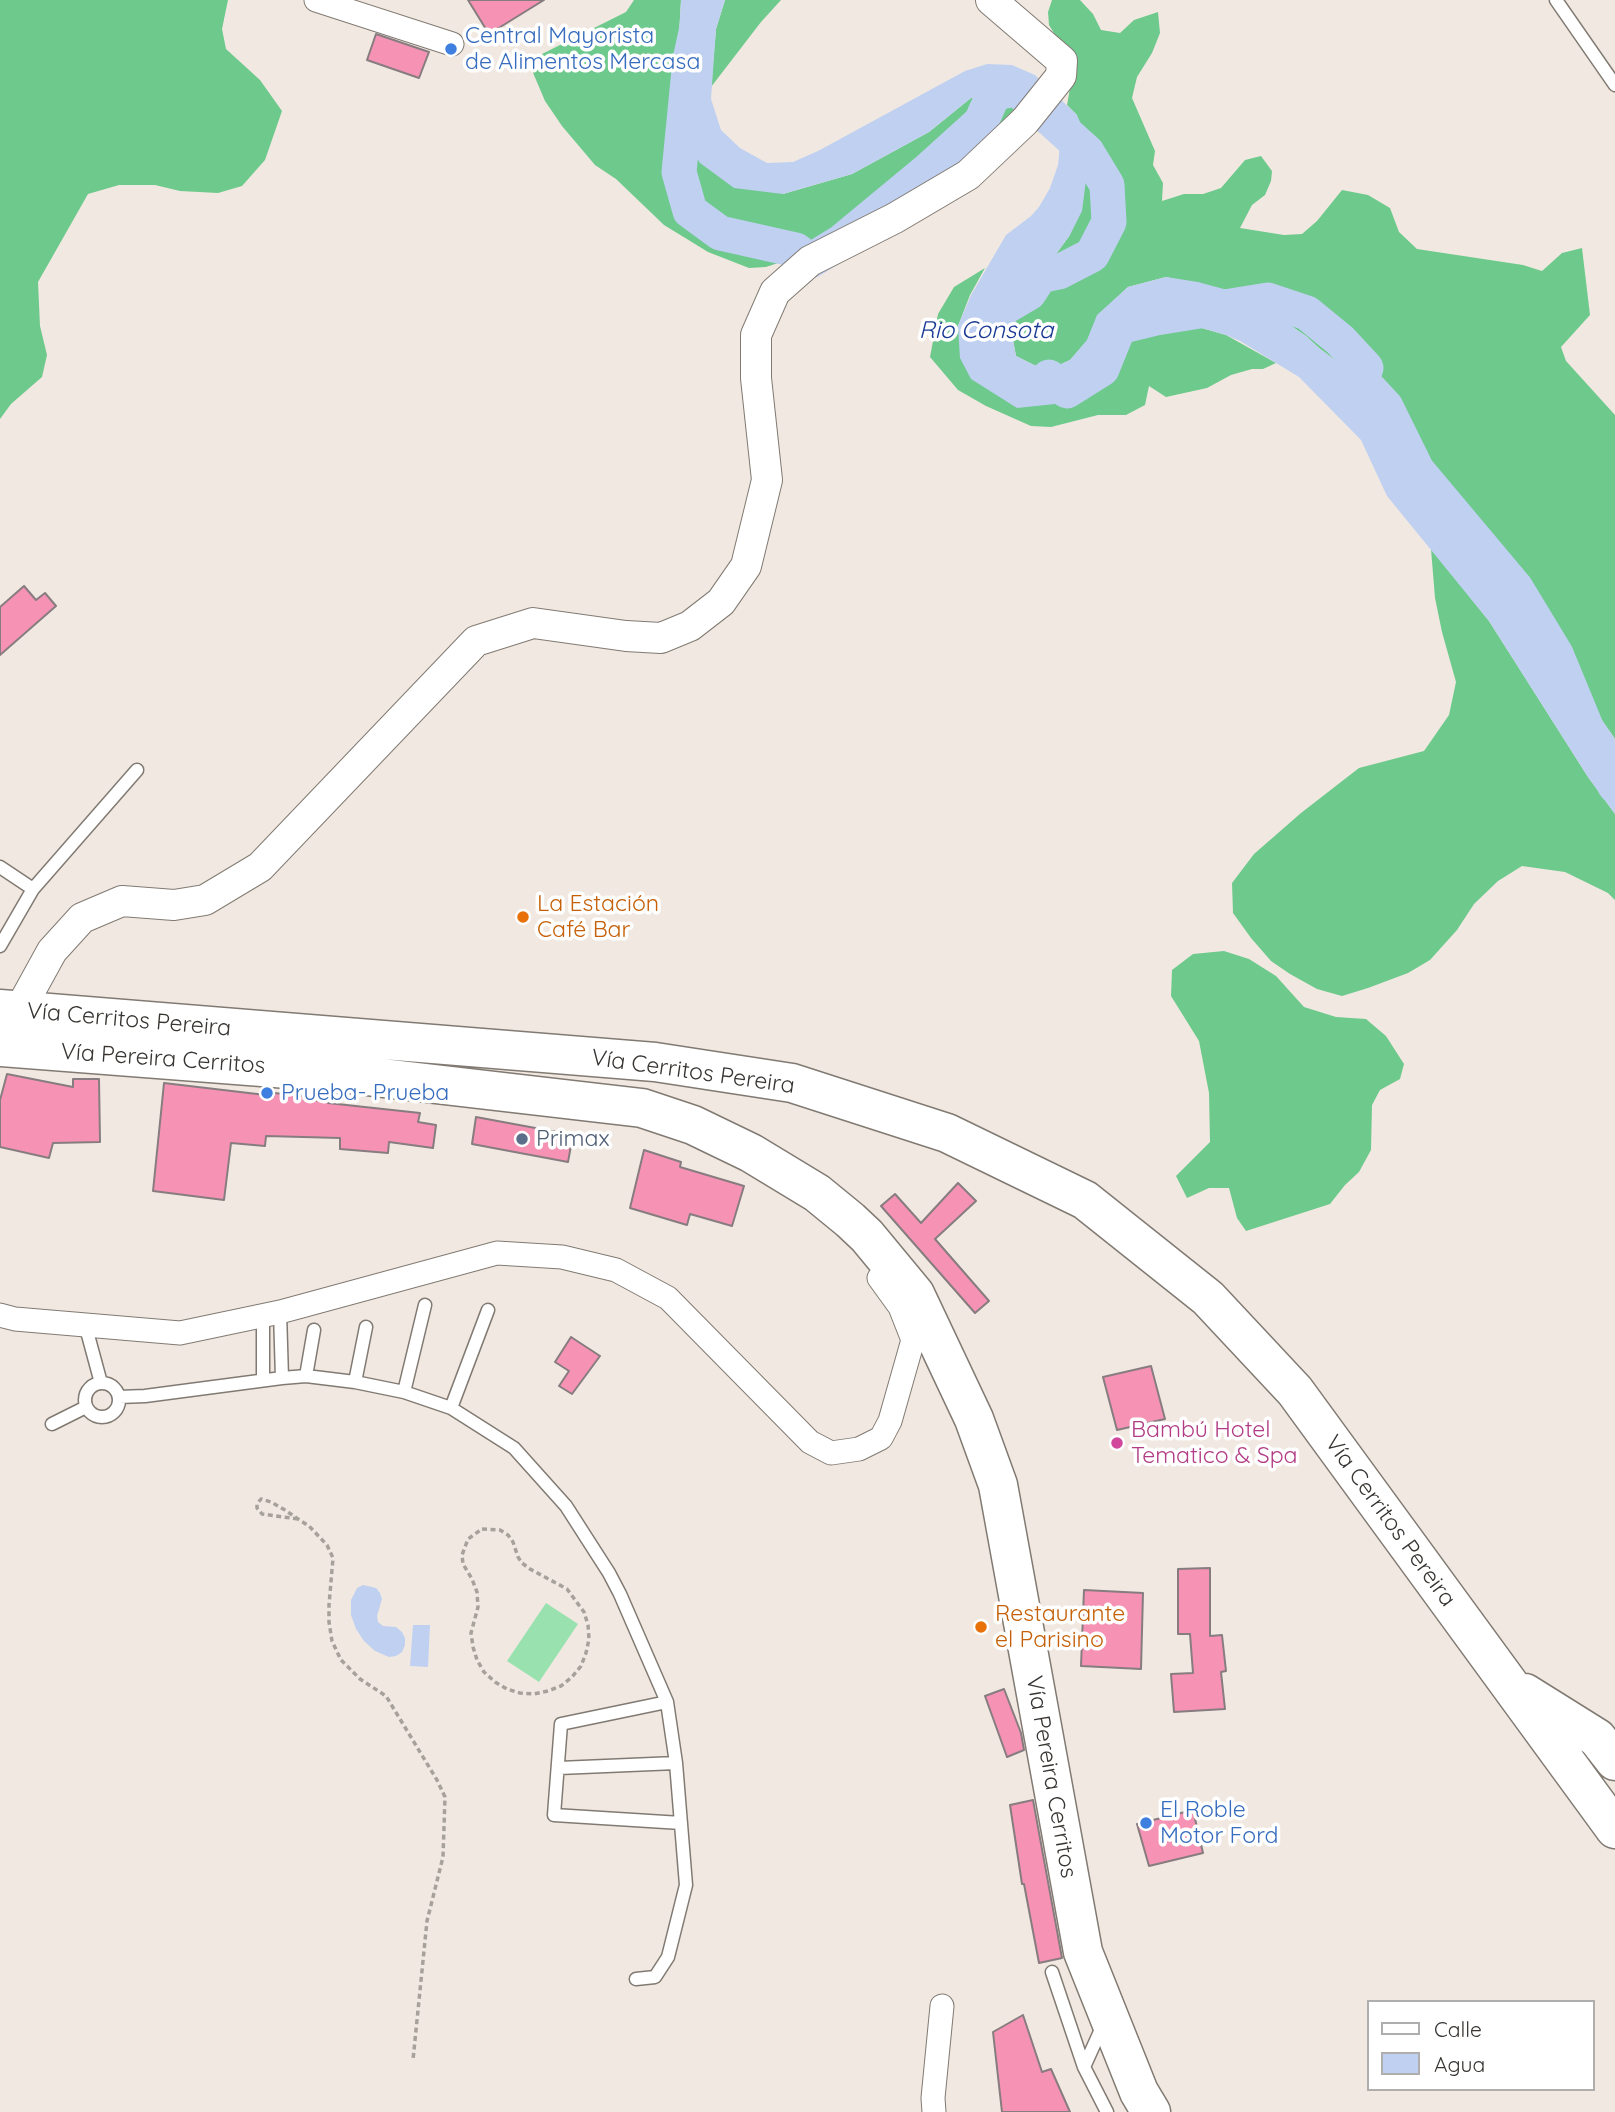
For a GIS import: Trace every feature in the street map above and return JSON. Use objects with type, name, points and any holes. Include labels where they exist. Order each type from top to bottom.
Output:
[{"type":"highway","name":"Vía Cerritos Pereira","points":[[10,1010],[655,1062],[792,1083],[947,1133],[1085,1200],[1208,1298],[1294,1391],[1615,1829]]},
{"type":"highway","name":"Vía Pereira Cerritos","points":[[0,1047],[341,1073],[642,1108],[693,1125],[751,1153],[817,1193],[850,1220],[867,1236],[915,1294],[974,1419],[998,1485],[1083,1952],[1139,2092],[1151,2112]]},
{"type":"highway","points":[[1510,1683],[1597,1738],[1615,1760]]},
{"type":"street","points":[[316,0],[452,44]]},
{"type":"street","points":[[10,1010],[52,951],[82,918],[122,901],[174,905],[205,901],[260,867],[476,641],[533,624],[661,638],[690,626],[721,602],[746,566],[767,480],[756,378],[756,335],[775,292],[810,261],[895,218],[968,175],[1025,121],[1061,76],[1062,61],[991,0]]},
{"type":"street","points":[[0,1315],[15,1319],[180,1333],[271,1314],[497,1253],[562,1257],[616,1270],[668,1298],[810,1442],[831,1453],[859,1449],[881,1438],[890,1421],[913,1340],[900,1307],[865,1261],[850,1220]]},
{"type":"street","points":[[934,2112],[942,2006]]},
{"type":"lane","points":[[1556,0],[1615,85]]},
{"type":"lane","points":[[0,946],[33,889],[137,770]]},
{"type":"lane","points":[[0,867],[33,889]]},
{"type":"lane","points":[[404,1392],[425,1305]]},
{"type":"lane","points":[[451,1408],[488,1310]]},
{"type":"lane","points":[[271,1314],[282,1378]]},
{"type":"lane","points":[[263,1380],[271,1314]]},
{"type":"lane","points":[[85,1324],[101,1383]]},
{"type":"lane","points":[[355,1382],[366,1327]]},
{"type":"lane","points":[[306,1376],[314,1330]]},
{"type":"lane","points":[[118,1397],[306,1376],[404,1392],[451,1408],[514,1448],[566,1506],[620,1594],[667,1702],[676,1763],[686,1885],[668,1957],[655,1977],[636,1979]]},
{"type":"lane","points":[[101,1383],[109,1385],[118,1397],[118,1405],[107,1417],[92,1414],[86,1408],[87,1391],[101,1383]]},
{"type":"lane","points":[[52,1424],[86,1408]]},
{"type":"lane","points":[[667,1702],[561,1724],[554,1815],[681,1823]]},
{"type":"lane","points":[[559,1768],[676,1763]]},
{"type":"lane","points":[[1052,1972],[1084,2067],[1107,2112]]},
{"type":"lane","points":[[1084,2067],[1107,2015]]},
{"type":"path","points":[[298,1519],[262,1514],[257,1504],[261,1499],[271,1502],[298,1519],[319,1535],[327,1545],[333,1559],[329,1622],[332,1640],[341,1660],[360,1679],[386,1696],[445,1797],[443,1857],[427,1922],[413,2060]]},
{"type":"path","points":[[491,1528],[508,1535],[518,1557],[530,1569],[567,1589],[584,1612],[589,1639],[586,1653],[572,1677],[561,1686],[534,1694],[507,1689],[484,1672],[472,1647],[471,1633],[478,1606],[472,1579],[463,1564],[463,1547],[474,1533],[491,1528]]},
{"type":"green space","points":[[0,0],[228,0],[222,29],[226,49],[260,80],[282,111],[265,160],[242,186],[218,193],[180,191],[155,185],[119,185],[88,194],[38,282],[40,326],[47,355],[42,377],[11,404],[0,419]]},
{"type":"green space","points":[[634,0],[681,0],[675,104],[783,194],[852,174],[929,132],[971,98],[1017,89],[1033,97],[968,175],[790,259],[766,267],[749,268],[708,252],[664,225],[616,179],[595,165],[545,101],[528,61],[626,12]]},
{"type":"green space","points":[[725,0],[781,0],[711,87],[716,29]]},
{"type":"green space","points":[[1052,0],[1080,0],[1093,14],[1101,30],[1120,33],[1134,20],[1158,12],[1160,33],[1152,53],[1137,77],[1132,98],[1155,151],[1153,165],[1163,183],[1162,201],[1184,194],[1203,194],[1221,188],[1245,160],[1261,156],[1272,171],[1271,181],[1265,195],[1252,205],[1240,228],[1284,235],[1302,234],[1317,221],[1342,190],[1368,195],[1390,208],[1399,232],[1417,249],[1523,265],[1542,271],[1562,253],[1582,248],[1590,315],[1561,347],[1566,361],[1615,415],[1615,739],[1499,578],[1454,533],[1417,470],[1385,407],[1361,380],[1306,336],[1269,311],[1231,291],[1166,277],[1128,287],[1098,315],[1087,341],[1070,360],[1057,366],[1034,365],[1016,356],[1013,340],[1016,317],[1040,276],[1070,235],[1077,115],[1067,105],[1074,66],[1049,25],[1048,12]]},
{"type":"green space","points":[[985,268],[970,295],[958,326],[1074,402],[1119,327],[1174,320],[1226,335],[1276,363],[1263,369],[1231,375],[1207,388],[1166,397],[1149,386],[1145,405],[1126,415],[1098,415],[1051,427],[1031,426],[958,390],[930,357],[938,314],[954,287]]},
{"type":"green space","points":[[1431,549],[1489,621],[1588,777],[1615,814],[1615,900],[1608,893],[1565,872],[1522,866],[1498,881],[1474,904],[1457,930],[1430,960],[1408,973],[1342,996],[1317,989],[1271,961],[1233,913],[1232,883],[1254,854],[1359,768],[1424,751],[1449,715],[1456,682],[1435,598]]},
{"type":"green space","points":[[1224,951],[1249,959],[1276,976],[1304,1007],[1336,1017],[1366,1019],[1386,1036],[1404,1064],[1400,1079],[1380,1090],[1372,1105],[1371,1150],[1359,1172],[1330,1204],[1246,1231],[1237,1218],[1229,1188],[1209,1188],[1187,1198],[1176,1176],[1210,1142],[1209,1093],[1199,1041],[1171,996],[1172,970],[1193,954]]},
{"type":"green space","points":[[546,1603],[578,1624],[539,1682],[507,1661]]},
{"type":"water","name":"Rio Consota","points":[[681,0],[725,0],[716,29],[711,99],[721,130],[740,148],[767,163],[793,162],[818,151],[965,71],[987,64],[1012,65],[1035,75],[1077,115],[1083,129],[1087,152],[1086,180],[1082,211],[1070,235],[1040,276],[1016,317],[1013,340],[1016,356],[1034,365],[1057,366],[1070,360],[1087,340],[1097,315],[1128,287],[1166,277],[1231,291],[1269,311],[1306,336],[1361,380],[1386,407],[1417,470],[1454,533],[1499,578],[1615,739],[1615,814],[1588,777],[1489,621],[1387,496],[1361,440],[1299,377],[1240,341],[1174,320],[1119,327],[1074,402],[1017,408],[971,379],[960,358],[958,326],[971,295],[1006,235],[1039,207],[1050,188],[1058,165],[1061,135],[1033,97],[1017,89],[971,98],[929,132],[852,174],[783,194],[734,188],[700,163],[682,135],[675,104]]},
{"type":"water","points":[[363,1585],[376,1588],[380,1593],[382,1599],[378,1622],[383,1626],[396,1627],[405,1638],[402,1652],[396,1656],[389,1657],[375,1651],[356,1629],[351,1615],[351,1600],[357,1588]]},
{"type":"water","points":[[413,1625],[430,1625],[428,1667],[410,1666]]},
{"type":"building","points":[[468,0],[544,0],[489,34]]},
{"type":"building","points":[[376,34],[429,52],[419,78],[367,60]]},
{"type":"building","points":[[24,586],[36,600],[45,593],[56,606],[0,655],[0,607]]},
{"type":"building","points":[[7,1074],[73,1087],[73,1079],[99,1079],[100,1142],[53,1143],[49,1158],[0,1147],[0,1100]]},
{"type":"building","points":[[164,1083],[274,1096],[274,1093],[304,1096],[304,1100],[420,1113],[418,1122],[436,1125],[433,1148],[389,1142],[388,1153],[340,1149],[340,1138],[266,1136],[265,1146],[231,1143],[224,1200],[153,1191]]},
{"type":"building","name":"Primax","points":[[476,1117],[573,1135],[568,1162],[472,1144]]},
{"type":"building","points":[[644,1150],[681,1162],[680,1167],[744,1186],[732,1226],[690,1214],[687,1225],[630,1208]]},
{"type":"building","points":[[958,1183],[976,1201],[935,1239],[989,1301],[975,1313],[881,1206],[895,1194],[921,1223]]},
{"type":"building","points":[[571,1337],[600,1356],[572,1394],[559,1386],[569,1371],[555,1362]]},
{"type":"building","points":[[1151,1366],[1165,1419],[1117,1430],[1103,1377]]},
{"type":"building","points":[[1210,1568],[1210,1636],[1222,1635],[1226,1671],[1221,1672],[1225,1709],[1174,1712],[1171,1674],[1193,1673],[1190,1634],[1178,1634],[1178,1569]]},
{"type":"building","points":[[1084,1590],[1143,1593],[1141,1669],[1081,1666]]},
{"type":"building","points":[[1004,1689],[1021,1733],[1024,1750],[1007,1757],[985,1696]]},
{"type":"building","points":[[1033,1800],[1062,1958],[1039,1963],[1022,1884],[1010,1805]]},
{"type":"building","points":[[1193,1810],[1203,1853],[1149,1866],[1137,1824]]},
{"type":"building","points":[[1023,2015],[1042,2072],[1051,2069],[1070,2112],[1002,2112],[993,2032]]},
{"type":"waterway","points":[[703,0],[690,60],[679,172],[690,211],[720,233],[796,250],[810,261],[841,242],[981,122],[994,93],[1017,89],[1087,152],[1107,185],[1109,222],[1092,255],[1059,272],[1040,276],[1029,293],[995,313],[993,318]]},
{"type":"waterway","points":[[1049,377],[1067,391],[1102,369],[1119,327],[1156,318],[1268,300],[1307,313],[1340,340],[1366,368],[1361,380],[1386,407],[1417,470],[1516,588],[1556,654],[1596,751],[1615,786]]},
{"type":"place","name":"Central Mayorista de Alimentos Mercasa","points":[[451,49]]},
{"type":"place","name":"La Estación Café Bar","points":[[523,917]]},
{"type":"place","name":"Prueba- Prueba","points":[[267,1093]]},
{"type":"place","name":"Primax","points":[[522,1139]]},
{"type":"place","name":"Bambú Hotel Tematico & Spa","points":[[1117,1443]]},
{"type":"place","name":"Restaurante el Parisino","points":[[981,1627]]},
{"type":"place","name":"El Roble Motor Ford","points":[[1146,1823]]}]
